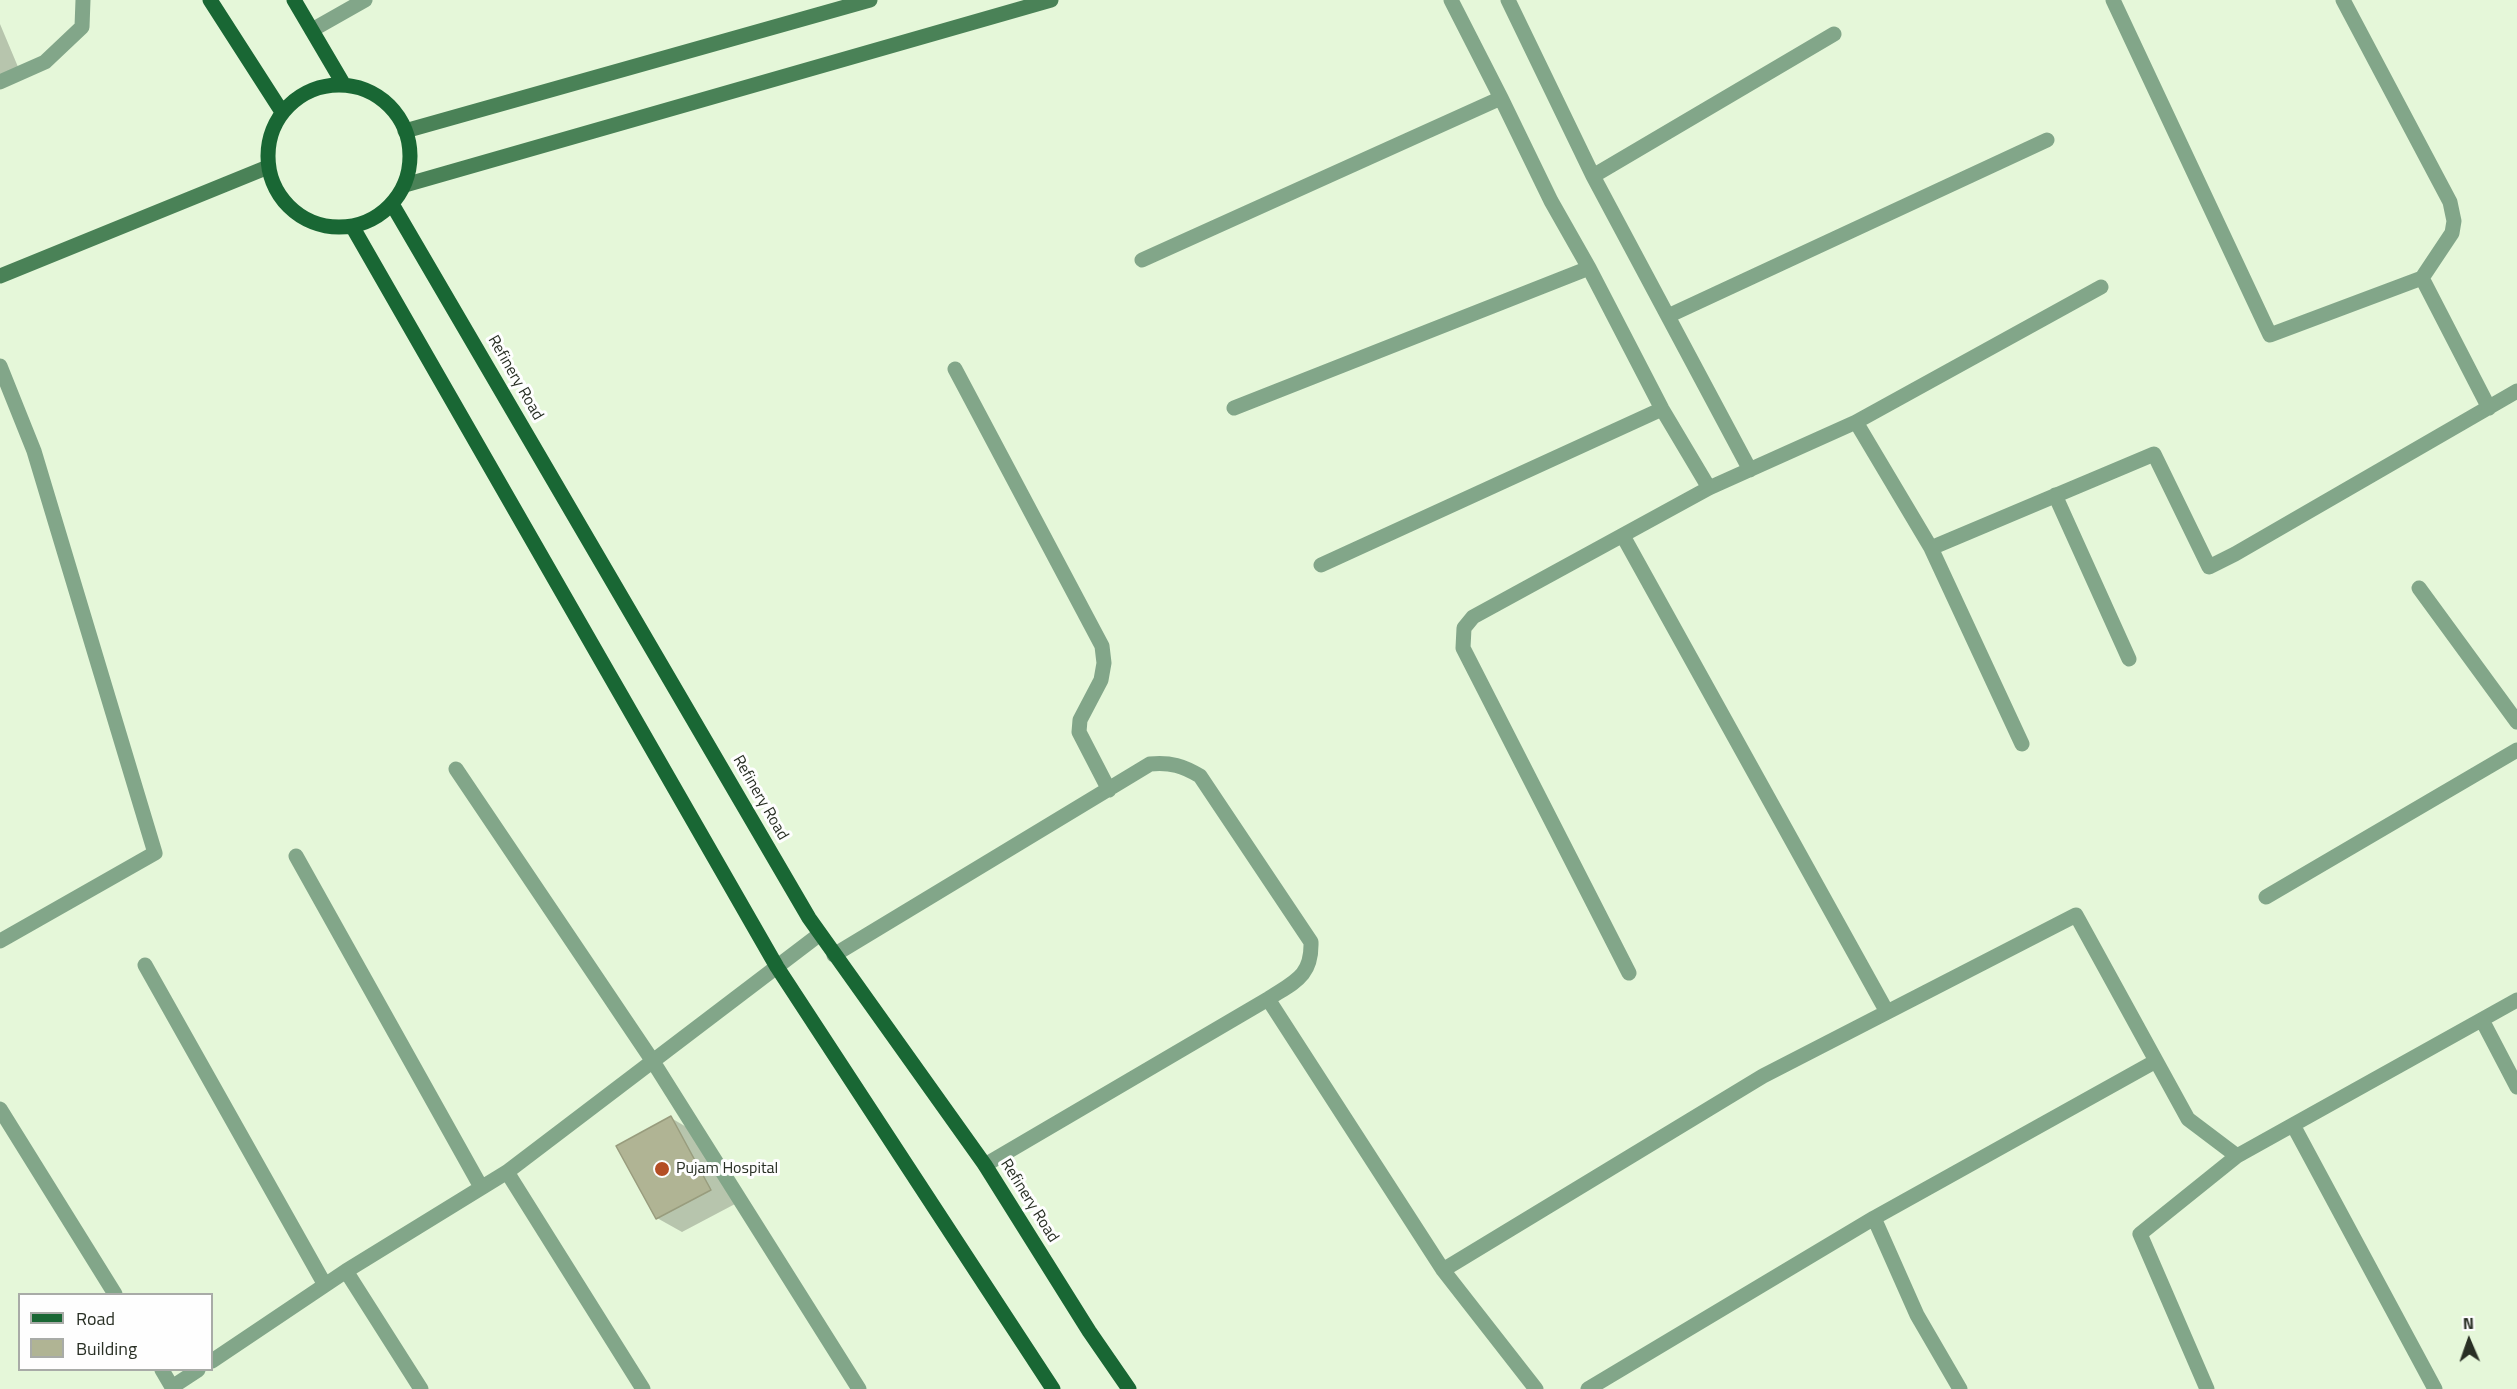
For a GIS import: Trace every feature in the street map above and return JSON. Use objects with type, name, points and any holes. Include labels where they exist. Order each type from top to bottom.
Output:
[{"type":"main road","points":[[210,0],[282,112]]},
{"type":"main road","points":[[294,0],[344,85]]},
{"type":"main road","points":[[344,85],[366,90],[385,102],[400,119],[409,140],[410,163],[405,185],[392,204],[375,218],[352,226],[326,227],[303,219],[284,204],[271,183],[266,158],[270,134],[282,112],[300,96],[321,87],[344,85]]},
{"type":"main road","name":"Refinery Road","points":[[392,204],[820,934],[985,1165],[1089,1331],[1129,1389]]},
{"type":"main road","points":[[352,226],[777,967],[1053,1389]]},
{"type":"street","points":[[0,82],[45,62],[82,27],[83,0]]},
{"type":"street","points":[[312,30],[365,0]]},
{"type":"street","points":[[405,131],[870,0]]},
{"type":"street","points":[[405,185],[1051,0]]},
{"type":"street","points":[[1450,0],[1551,201],[1589,268],[1662,409],[1709,488]]},
{"type":"street","points":[[1508,0],[1593,176],[1750,470]]},
{"type":"street","points":[[2113,0],[2270,335],[2422,278],[2452,233],[2454,221],[2451,202],[2343,0]]},
{"type":"street","points":[[1593,176],[1834,34]]},
{"type":"street","points":[[1142,260],[1501,98]]},
{"type":"street","points":[[1668,316],[2047,140]]},
{"type":"street","points":[[0,276],[268,166]]},
{"type":"street","points":[[1234,408],[1589,268]]},
{"type":"street","points":[[2422,278],[2489,408]]},
{"type":"street","points":[[1629,973],[1463,648],[1464,628],[1473,617],[1709,488],[1856,423],[2101,287]]},
{"type":"street","points":[[0,366],[34,451],[155,853],[0,941]]},
{"type":"street","points":[[955,369],[1102,646],[1104,663],[1101,680],[1080,720],[1079,732],[1108,790]]},
{"type":"street","points":[[1931,548],[2154,453],[2209,567],[2517,391]]},
{"type":"street","points":[[1321,566],[1662,409]]},
{"type":"street","points":[[1856,423],[1931,548],[2022,744]]},
{"type":"street","points":[[2055,495],[2129,658]]},
{"type":"street","points":[[1623,536],[1887,1012]]},
{"type":"street","points":[[2419,588],[2517,722]]},
{"type":"street","points":[[2266,897],[2517,750]]},
{"type":"street","points":[[834,955],[1150,764],[1167,762],[1183,766],[1200,776],[1311,942],[1311,959],[1303,976],[1268,999],[985,1165]]},
{"type":"street","points":[[456,770],[652,1060],[859,1389]]},
{"type":"street","points":[[296,856],[481,1186]]},
{"type":"street","points":[[1443,1270],[1763,1076],[2076,915],[2188,1119],[2237,1156]]},
{"type":"street","points":[[213,1359],[346,1271],[507,1172],[820,934]]},
{"type":"street","points":[[145,964],[325,1285]]},
{"type":"street","points":[[1268,999],[1443,1270],[1536,1389]]},
{"type":"street","points":[[2207,1389],[2140,1234],[2237,1156],[2517,1000]]},
{"type":"street","points":[[2482,1020],[2517,1087]]},
{"type":"street","points":[[1588,1389],[1874,1218],[2156,1061]]},
{"type":"street","points":[[0,1109],[114,1293]]},
{"type":"street","points":[[2293,1125],[2435,1389]]},
{"type":"street","points":[[507,1172],[643,1389]]},
{"type":"street","points":[[1874,1218],[1917,1315],[1960,1389]]},
{"type":"street","points":[[346,1271],[421,1389]]},
{"type":"street","points":[[163,1371],[173,1388],[197,1371]]},
{"type":"building","points":[[671,1116],[711,1190],[656,1219],[616,1146]]},
{"type":"place","name":"Pujam Hospital","points":[[662,1169]]}]
